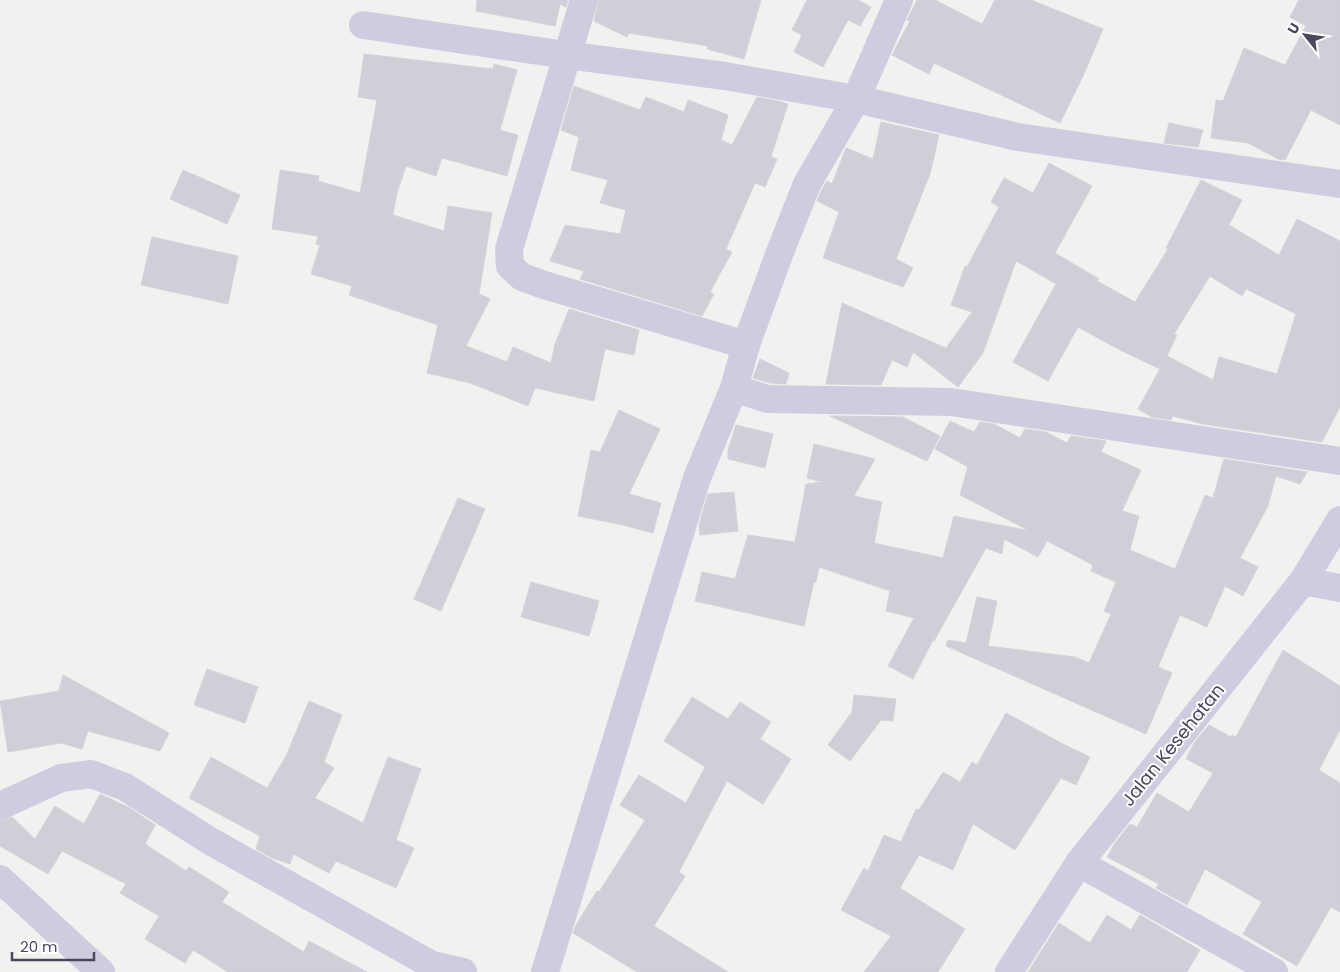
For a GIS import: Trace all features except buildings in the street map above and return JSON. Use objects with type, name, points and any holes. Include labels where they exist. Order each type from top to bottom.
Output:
[{"type":"street","points":[[584,0],[509,249],[510,266],[522,277],[544,285],[746,345]]},
{"type":"street","points":[[545,972],[697,478],[734,388],[746,345],[807,184],[856,99],[899,0]]},
{"type":"street","points":[[363,25],[725,76],[856,99],[1018,137],[1340,184]]},
{"type":"street","points":[[734,388],[767,399],[951,402],[1340,461]]},
{"type":"street","name":"Jalan Kesehatan","points":[[1009,972],[1079,863],[1303,582],[1340,520]]},
{"type":"street","points":[[1303,582],[1340,588]]},
{"type":"street","points":[[0,806],[61,778],[91,774],[125,787],[210,841],[432,965],[463,972]]},
{"type":"street","points":[[1079,863],[1274,972]]},
{"type":"street","points":[[0,879],[101,972]]}]
